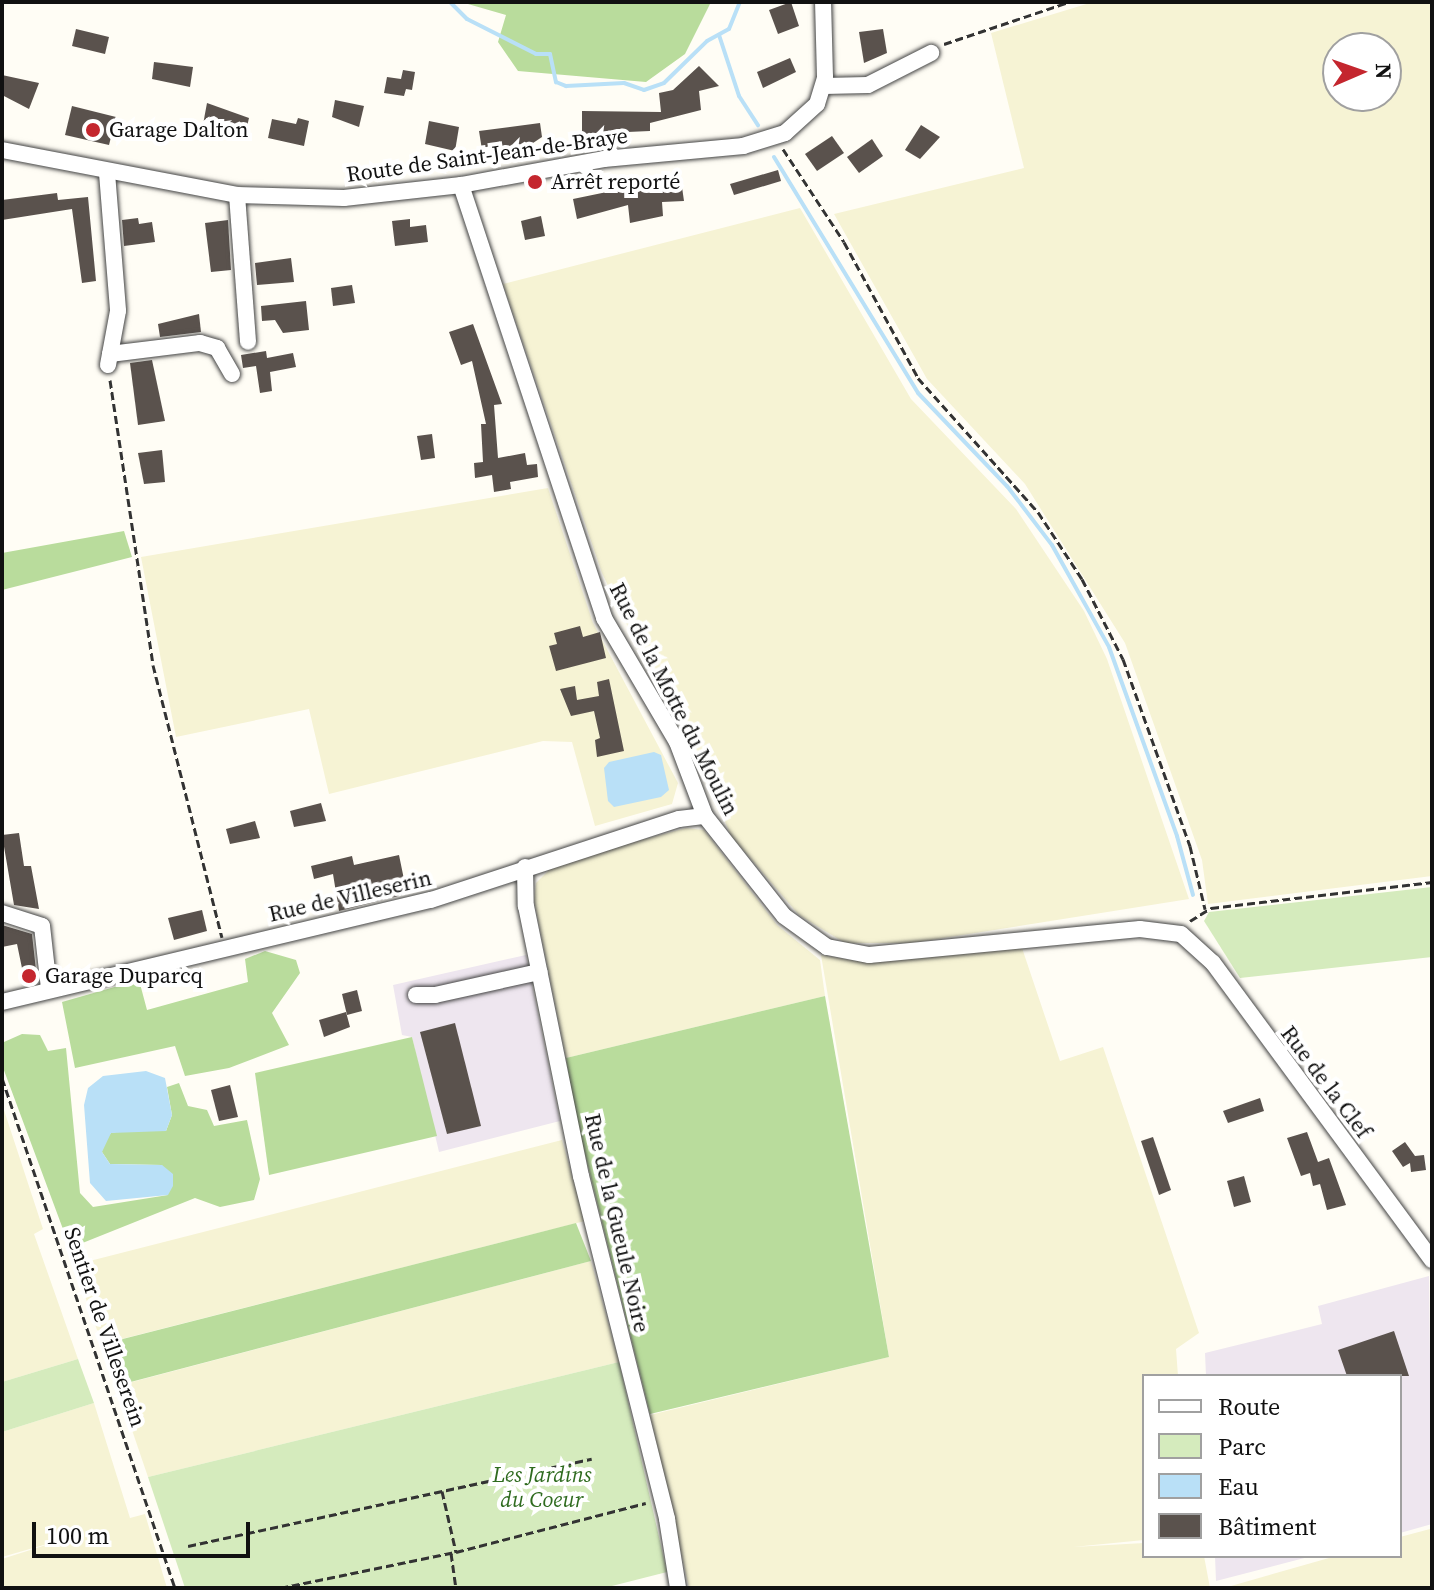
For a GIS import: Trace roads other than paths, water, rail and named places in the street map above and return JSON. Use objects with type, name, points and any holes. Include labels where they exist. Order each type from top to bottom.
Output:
[{"type":"street","points":[[823,2],[824,86],[868,85],[931,53]]},
{"type":"street","name":"Route de Saint-Jean-de-Braye","points":[[2,150],[107,173],[237,195],[369,197],[461,185],[604,159],[769,140],[811,114],[824,86]]},
{"type":"street","points":[[107,173],[118,311],[109,360],[200,343],[217,348],[232,374]]},
{"type":"street","name":"Rue de la Motte du Moulin","points":[[461,185],[604,618],[677,742],[705,816],[784,916],[827,947],[846,952],[937,951],[1140,929],[1181,934]]},
{"type":"street","points":[[237,195],[248,342]]},
{"type":"street","name":"Rue de Villeserin","points":[[2,1002],[37,996],[49,988],[86,985],[225,948],[431,900],[679,819],[705,816]]},
{"type":"street","name":"Rue de la Gueule Noire","points":[[525,867],[525,896],[581,1176],[667,1519],[678,1588]]},
{"type":"street","points":[[2,913],[23,916],[42,926],[49,988]]},
{"type":"street","name":"Rue de la Clef","points":[[1181,934],[1213,963],[1291,1075],[1430,1252]]},
{"type":"street","points":[[416,995],[435,995],[539,972]]},
{"type":"water","points":[[654,752],[661,755],[669,790],[661,797],[614,807],[608,801],[604,768],[609,762]]},
{"type":"water","points":[[146,1071],[165,1078],[172,1115],[166,1131],[111,1133],[102,1152],[110,1164],[162,1165],[173,1174],[173,1186],[168,1195],[106,1201],[90,1183],[84,1105],[88,1088],[103,1076]]},
{"type":"waterway","points":[[450,2],[467,19],[536,54],[550,54],[556,82],[566,86],[624,83],[644,90],[664,83],[707,41],[729,29],[740,2]]},
{"type":"waterway","points":[[719,35],[739,96],[758,125]]},
{"type":"waterway","points":[[774,157],[918,393],[1007,486],[1052,545],[1109,647],[1177,836],[1193,895]]},
{"type":"place","name":"Garage Dalton","points":[[93,130]]},
{"type":"place","name":"Arrêt reporté","points":[[535,182]]},
{"type":"place","name":"Garage Duparcq","points":[[29,976]]},
{"type":"park label","name":"Les Jardins du Coeur","points":[[542,1486]]}]
